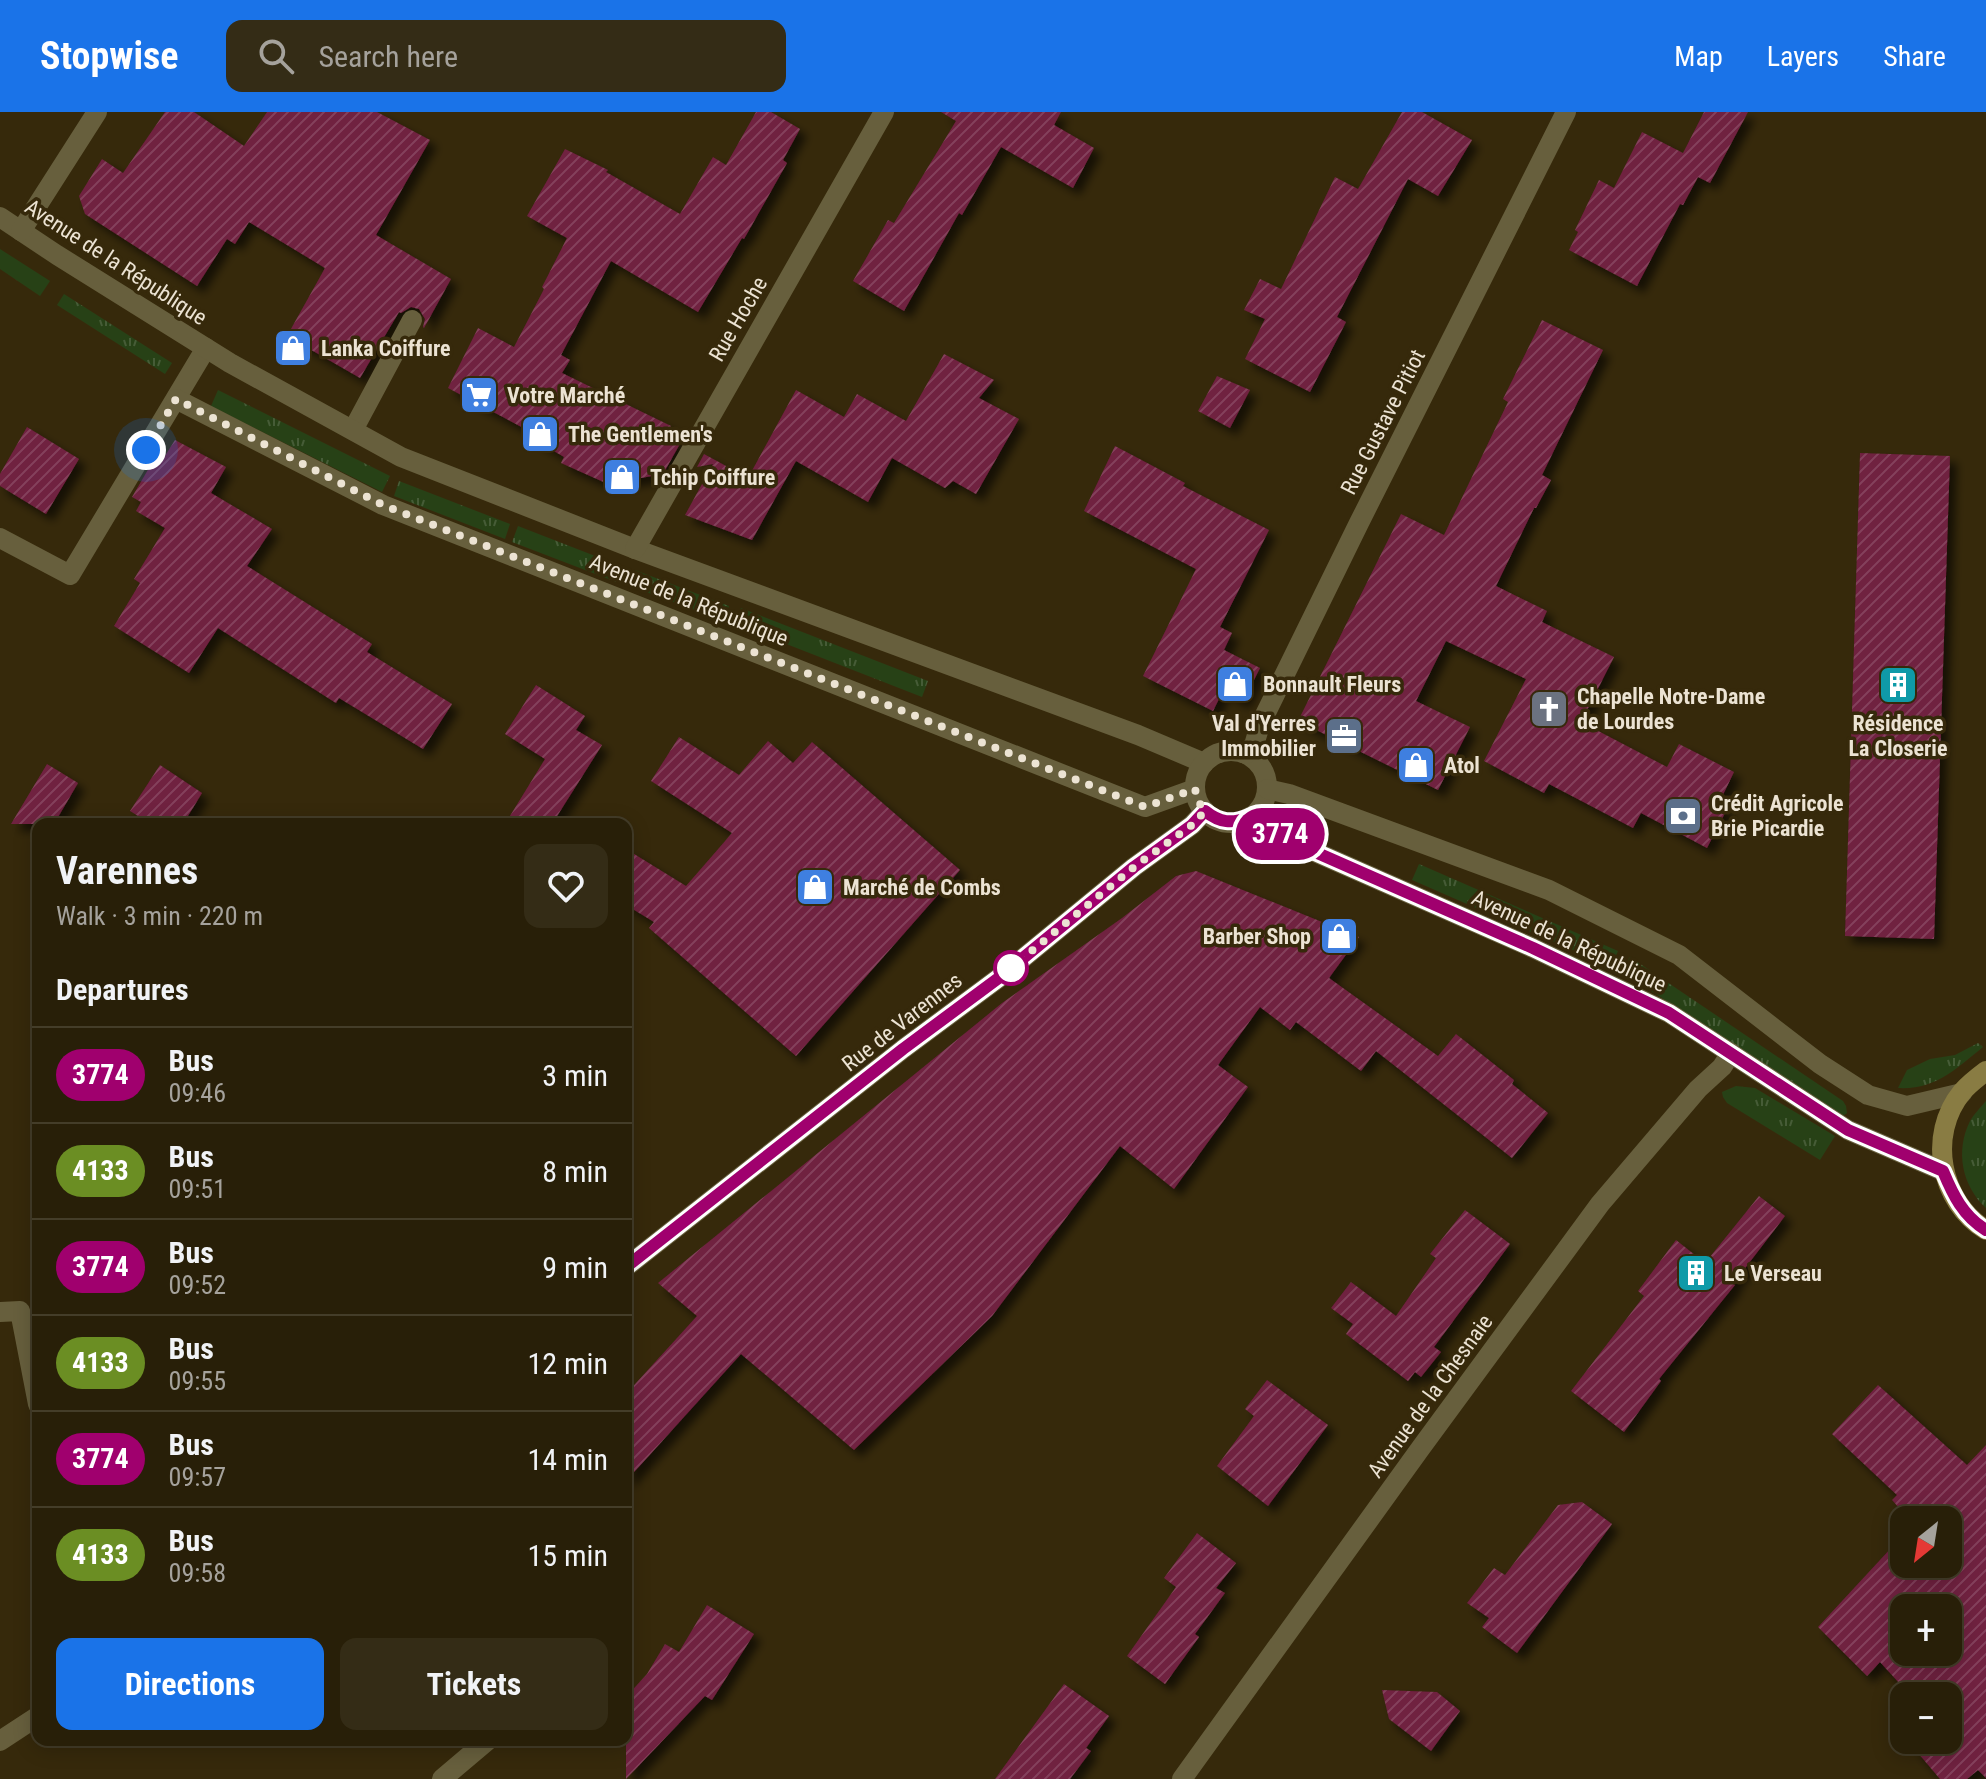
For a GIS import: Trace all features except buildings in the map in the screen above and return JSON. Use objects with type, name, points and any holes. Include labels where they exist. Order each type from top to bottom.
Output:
[{"type":"main road","points":[[1986,1071],[1962,1093],[1948,1117],[1941,1143],[1943,1171],[1955,1200],[1975,1223],[1986,1230]]},
{"type":"street","points":[[21,231],[97,112]]},
{"type":"street","name":"Rue Hoche","points":[[635,549],[884,112]]},
{"type":"street","name":"Rue Gustave Pitiot","points":[[1246,754],[1254,745],[1260,725],[1359,523],[1566,112]]},
{"type":"street","name":"Avenue de la République","points":[[0,217],[206,348],[401,457],[635,549],[1138,735],[1204,763]]},
{"type":"street","points":[[353,430],[412,320]]},
{"type":"street","name":"Avenue de la République","points":[[0,538],[70,575],[206,348]]},
{"type":"street","name":"Avenue de la République","points":[[176,399],[383,505],[1145,807],[1195,789]]},
{"type":"street","points":[[1223,752],[1246,754],[1255,760],[1265,778],[1267,789],[1264,800],[1258,810],[1238,822],[1214,819],[1198,801],[1195,789],[1199,770],[1213,756],[1223,752]]},
{"type":"street","name":"Avenue de la République","points":[[1267,789],[1289,794],[1549,890],[1679,955],[1820,1064],[1868,1095],[1907,1106],[1962,1093]]},
{"type":"street","name":"Rue de Varennes","points":[[632,1262],[903,1049],[1000,977],[1134,867],[1192,825],[1205,811]]},
{"type":"street","name":"Avenue de la République","points":[[1249,817],[1306,848],[1533,948],[1669,1013],[1848,1130],[1943,1171]]},
{"type":"street","name":"Avenue de la Chesnaie","points":[[1182,1779],[1600,1204],[1731,1053]]},
{"type":"street","points":[[0,1312],[20,1311],[32,1373]]},
{"type":"street","points":[[0,1741],[32,1720]]},
{"type":"street","points":[[446,1775],[481,1746]]},
{"type":"green space","points":[[0,249],[50,281],[40,296],[0,269]]},
{"type":"green space","points":[[64,294],[172,363],[165,374],[57,305]]},
{"type":"green space","points":[[218,390],[390,476],[382,492],[211,406]]},
{"type":"green space","points":[[399,481],[510,524],[505,539],[394,496]]},
{"type":"green space","points":[[518,526],[626,568],[619,583],[512,542]]},
{"type":"green space","points":[[635,570],[729,606],[724,621],[630,586]]},
{"type":"green space","points":[[741,608],[928,681],[922,697],[735,624]]},
{"type":"green space","points":[[1419,864],[1618,951],[1611,967],[1412,880]]},
{"type":"green space","points":[[1630,957],[1843,1101],[1847,1113],[1843,1116],[1835,1113],[1621,971]]},
{"type":"green space","points":[[1978,1043],[1983,1047],[1934,1082],[1898,1088],[1907,1070],[1930,1059],[1955,1055]]},
{"type":"green space","points":[[1736,1086],[1755,1088],[1835,1136],[1820,1160],[1727,1103],[1722,1092]]},
{"type":"green space","points":[[1986,1101],[1986,1208],[1966,1179],[1962,1156],[1965,1132]]},
{"type":"bus line","name":"3774","points":[[632,1262],[903,1049],[1000,977],[1134,867],[1192,825],[1205,811],[1214,819],[1226,822],[1238,822],[1249,817],[1306,848],[1533,948],[1669,1013],[1848,1130],[1943,1171],[1955,1200],[1975,1223],[1986,1230]]},
{"type":"place","name":"Lanka Coiffure","points":[[293,348]]},
{"type":"place","name":"Votre Marché","points":[[479,395]]},
{"type":"place","name":"The Gentlemen's","points":[[540,434]]},
{"type":"place","name":"Tchip Coiffure","points":[[622,477]]},
{"type":"place","name":"Bonnault Fleurs","points":[[1235,684]]},
{"type":"place","name":"Résidence La Closerie","points":[[1898,685]]},
{"type":"place","name":"Chapelle Notre-Dame de Lourdes","points":[[1549,709]]},
{"type":"place","name":"Val d'Yerres Immobilier","points":[[1344,736]]},
{"type":"place","name":"Atol","points":[[1416,765]]},
{"type":"place","name":"Crédit Agricole Brie Picardie","points":[[1683,816]]},
{"type":"place","name":"Marché de Combs","points":[[815,887]]},
{"type":"place","name":"Barber Shop","points":[[1339,936]]},
{"type":"place","name":"Le Verseau","points":[[1696,1273]]},
{"type":"route","points":[[146,450],[176,399],[383,505],[1145,807],[1195,789],[1205,811],[1192,825],[1134,867],[1000,977],[1011,968]]}]
